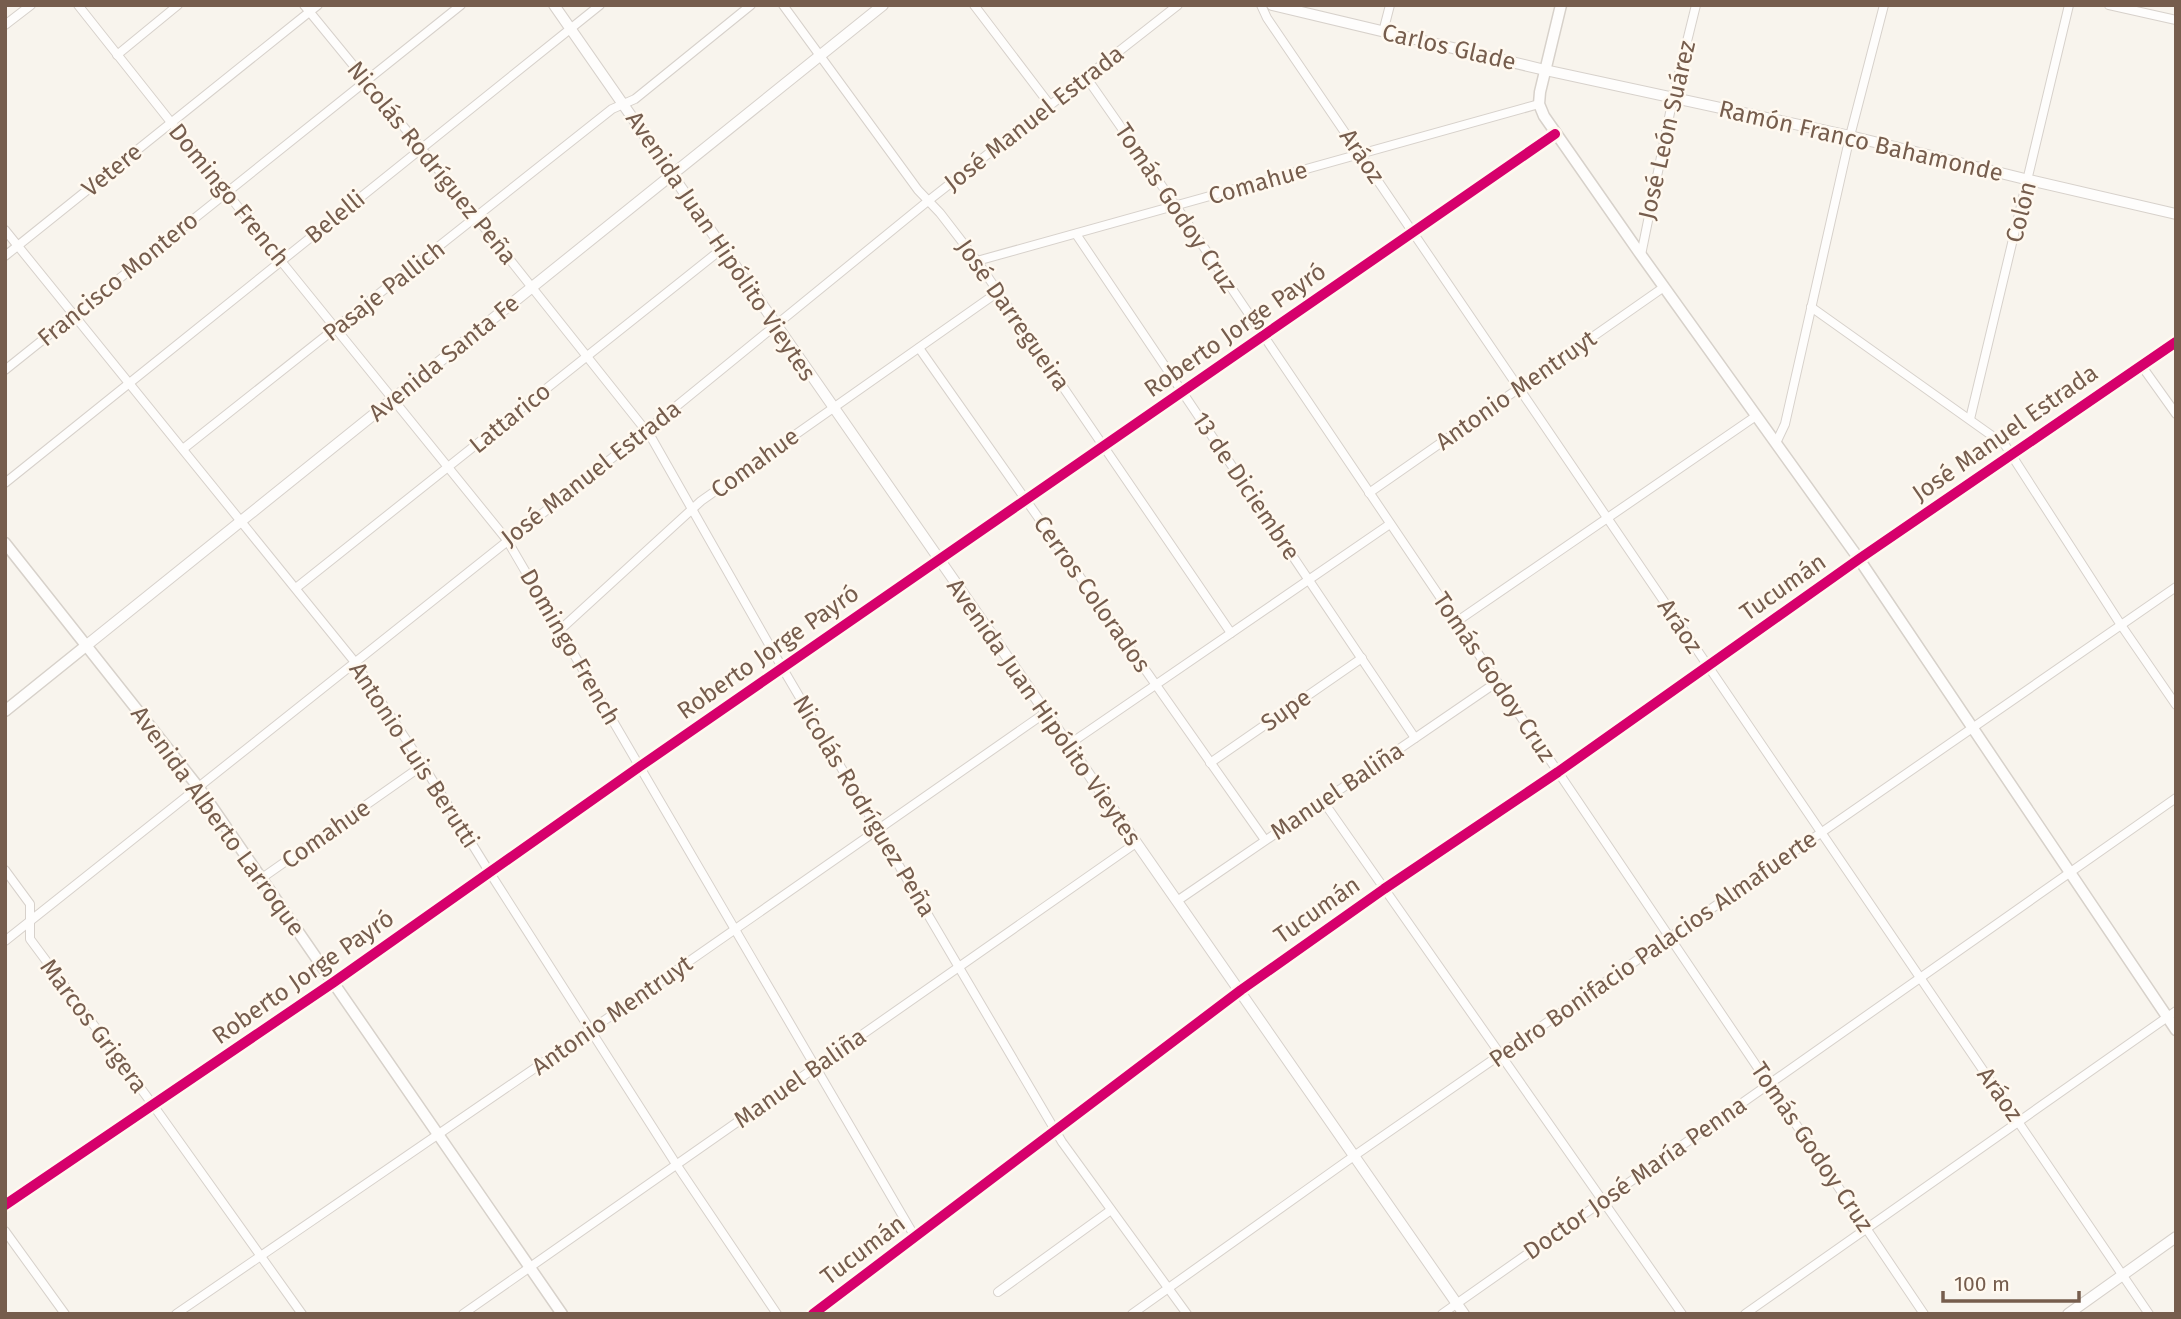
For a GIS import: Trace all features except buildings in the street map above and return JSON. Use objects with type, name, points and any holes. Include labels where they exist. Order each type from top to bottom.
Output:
[{"type":"main road","points":[[1561,5],[1539,104],[1544,116],[1859,559],[2070,873],[2171,1014],[2176,1030]]},
{"type":"main road","name":"Avenida Alberto Larroque","points":[[5,544],[199,788],[562,1314]]},
{"type":"main road","name":"Avenida Santa Fe","points":[[5,711],[87,645]]},
{"type":"street","points":[[5,25],[31,5]]},
{"type":"street","name":"Domingo French","points":[[78,5],[507,540],[915,1237]]},
{"type":"street","points":[[117,55],[178,5]]},
{"type":"street","name":"Vetere","points":[[5,256],[171,123],[306,9],[318,5]]},
{"type":"street","name":"Francisco Montero","points":[[5,370],[461,5]]},
{"type":"street","name":"Avenida Juan Hipólito Vieytes","points":[[554,5],[1464,1314]]},
{"type":"street","name":"Belelli","points":[[5,483],[600,5]]},
{"type":"street","name":"Pasaje Pallich","points":[[183,449],[612,110],[635,99],[751,5]]},
{"type":"street","name":"José Darregueira","points":[[783,5],[928,201],[977,261],[1231,633]]},
{"type":"street","name":"Avenida Santa Fe","points":[[87,645],[883,5]]},
{"type":"street","points":[[974,5],[1050,105]]},
{"type":"street","name":"José Manuel Estrada","points":[[5,942],[776,326],[928,201],[1178,5]]},
{"type":"street","name":"Aráoz","points":[[1261,5],[1267,18],[1606,518],[2149,1314]]},
{"type":"street","name":"Carlos Glade","points":[[1272,5],[1545,70]]},
{"type":"street","points":[[1383,32],[1390,5]]},
{"type":"street","name":"José León Suárez","points":[[1641,255],[1673,98],[1696,5]]},
{"type":"street","points":[[1776,443],[1785,424],[1850,136],[1884,5]]},
{"type":"street","name":"Colón","points":[[1970,419],[2069,5]]},
{"type":"street","points":[[2109,5],[2176,20]]},
{"type":"street","name":"Nicolás Rodríguez Peña","points":[[306,9],[421,148],[646,430],[783,669],[1055,1130],[1187,1314]]},
{"type":"street","name":"Ramón Franco Bahamonde","points":[[1545,70],[1850,136],[2176,214]]},
{"type":"street","name":"Tomás Godoy Cruz","points":[[1086,77],[1176,206],[1924,1314]]},
{"type":"street","name":"Comahue","points":[[977,261],[1539,104]]},
{"type":"street","name":"Roberto Jorge Payró","points":[[5,1205],[334,982],[639,767],[1555,134]]},
{"type":"street","name":"Antonio Luis Berutti","points":[[5,230],[354,662],[423,765],[676,1164],[777,1314]]},
{"type":"street","name":"13 de Diciembre","points":[[1076,234],[1415,738]]},
{"type":"street","name":"Lattarico","points":[[296,588],[723,248]]},
{"type":"street","name":"Antonio Mentruyt","points":[[1369,493],[1664,287]]},
{"type":"street","name":"Comahue","points":[[561,629],[692,509],[999,292]]},
{"type":"street","points":[[1811,307],[1999,439],[2176,705]]},
{"type":"street","points":[[2174,343],[2176,332]]},
{"type":"street","name":"José Manuel Estrada","points":[[1859,559],[2174,343]]},
{"type":"street","name":"Cerros Colorados","points":[[919,348],[1265,841]]},
{"type":"street","points":[[2141,365],[2176,414]]},
{"type":"street","points":[[1456,622],[1756,416]]},
{"type":"street","points":[[1068,745],[1390,524]]},
{"type":"street","name":"Tucumán","points":[[813,1314],[1241,990],[1384,889],[1558,772],[1859,559]]},
{"type":"street","name":"Pedro Bonifacio Palacios Almafuerte","points":[[1132,1314],[1354,1156],[2176,587]]},
{"type":"street","name":"Supe","points":[[1210,763],[1362,658]]},
{"type":"street","name":"Manuel Baliña","points":[[1177,901],[1497,682]]},
{"type":"street","name":"Antonio Mentruyt","points":[[176,1314],[592,1029],[1045,713]]},
{"type":"street","name":"Comahue","points":[[262,878],[423,765]]},
{"type":"street","name":"Doctor José María Penna","points":[[1442,1314],[2176,798]]},
{"type":"street","points":[[1323,801],[1682,1314]]},
{"type":"street","name":"Manuel Baliña","points":[[463,1314],[1136,843]]},
{"type":"street","name":"Marcos Grigera","points":[[5,870],[28,899],[32,910],[29,934],[33,944],[153,1105],[302,1314]]},
{"type":"street","points":[[1745,1314],[2171,1014]]},
{"type":"street","points":[[998,1292],[1111,1210]]},
{"type":"street","points":[[5,1231],[65,1314]]},
{"type":"street","points":[[2068,1314],[2176,1237]]},
{"type":"cycle path","points":[[5,1205],[334,982],[639,767],[1555,134]]},
{"type":"cycle path","points":[[813,1314],[1241,990],[1384,889],[1558,772],[1859,559],[2176,342]]}]
